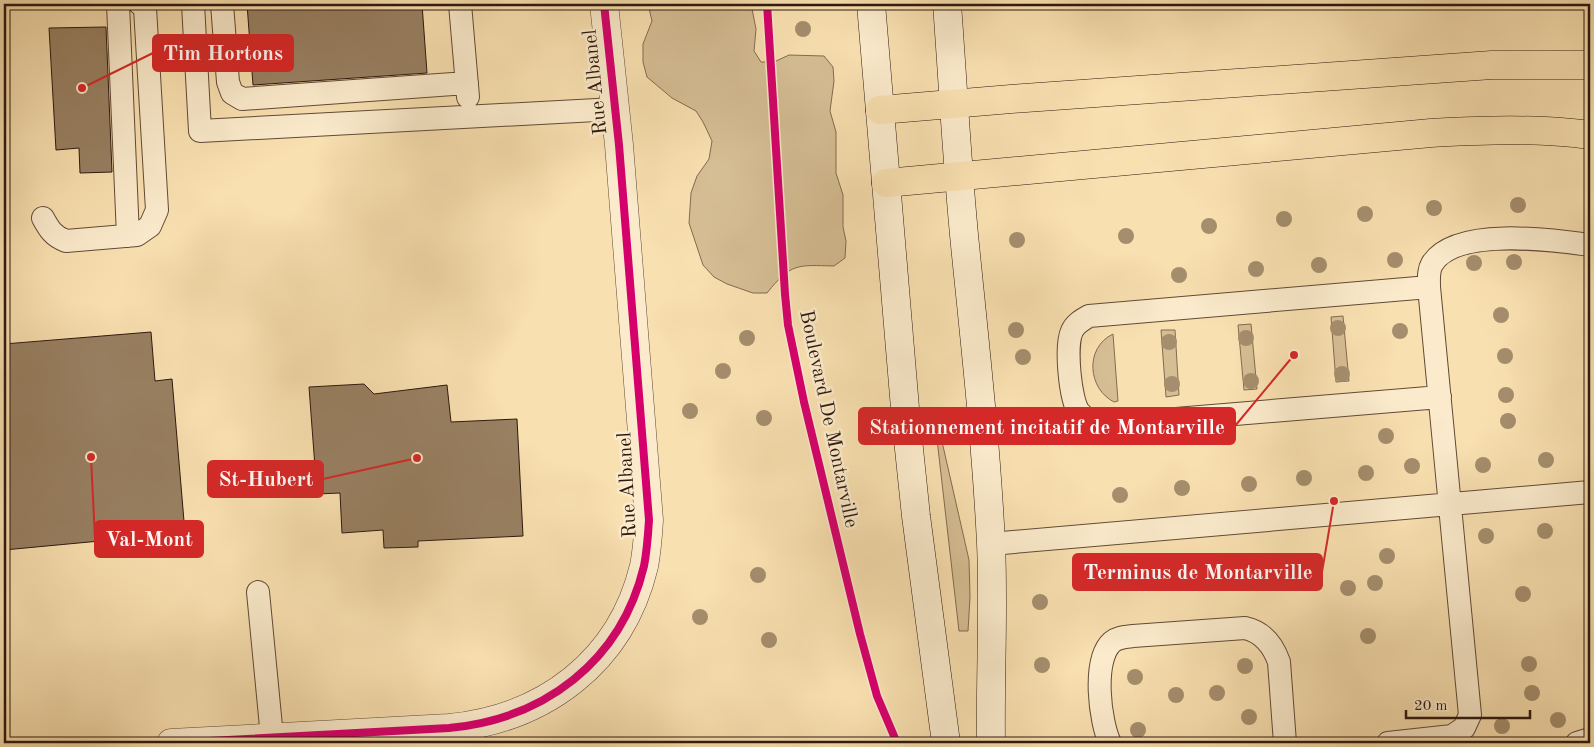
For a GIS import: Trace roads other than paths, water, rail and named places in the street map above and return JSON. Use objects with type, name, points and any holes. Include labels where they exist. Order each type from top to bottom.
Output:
[{"type":"highway","points":[[880,110],[1492,65],[1590,65]]},
{"type":"highway","points":[[886,183],[1431,133],[1490,130],[1590,135]]},
{"type":"street","name":"Rue Albanel","points":[[171,743],[449,728],[493,721],[536,705],[574,680],[605,647],[618,628],[629,608],[644,566],[650,520],[615,110],[604,4]]},
{"type":"street","points":[[871,4],[908,439],[916,516],[946,743]]},
{"type":"street","points":[[947,4],[959,176],[984,432],[991,544],[993,595],[990,703],[991,743]]},
{"type":"lane","points":[[118,4],[128,236]]},
{"type":"lane","points":[[43,218],[48,229],[56,237],[66,241],[137,235],[150,226],[156,210],[145,8],[140,4]]},
{"type":"lane","points":[[193,4],[200,131],[615,110]]},
{"type":"lane","points":[[222,4],[228,82],[232,93],[242,99],[467,83]]},
{"type":"lane","points":[[460,4],[469,116]]},
{"type":"lane","points":[[1388,743],[1452,736],[1462,738],[1468,722],[1470,707],[1428,275],[1431,266],[1437,257],[1449,249],[1464,243],[1483,239],[1516,239],[1590,245]]},
{"type":"lane","points":[[1429,286],[1089,316],[1076,324],[1070,338],[1071,391],[1072,399],[1080,414],[1094,424],[1102,425],[1440,396]]},
{"type":"lane","points":[[991,544],[1590,492]]},
{"type":"lane","points":[[258,592],[272,737]]},
{"type":"lane","points":[[1110,743],[1104,726],[1099,688],[1105,654],[1112,642],[1118,638],[1134,636],[1245,628],[1262,634],[1276,652],[1279,662],[1286,743]]},
{"type":"lane","points":[[1577,743],[1590,739]]},
{"type":"place","name":"Tim Hortons","points":[[82,88]]},
{"type":"place","name":"Stationnement incitatif de Montarville","points":[[1294,355]]},
{"type":"place","name":"Val-Mont","points":[[91,457]]},
{"type":"place","name":"St-Hubert","points":[[417,458]]},
{"type":"place","name":"Terminus de Montarville","points":[[1334,501]]}]
